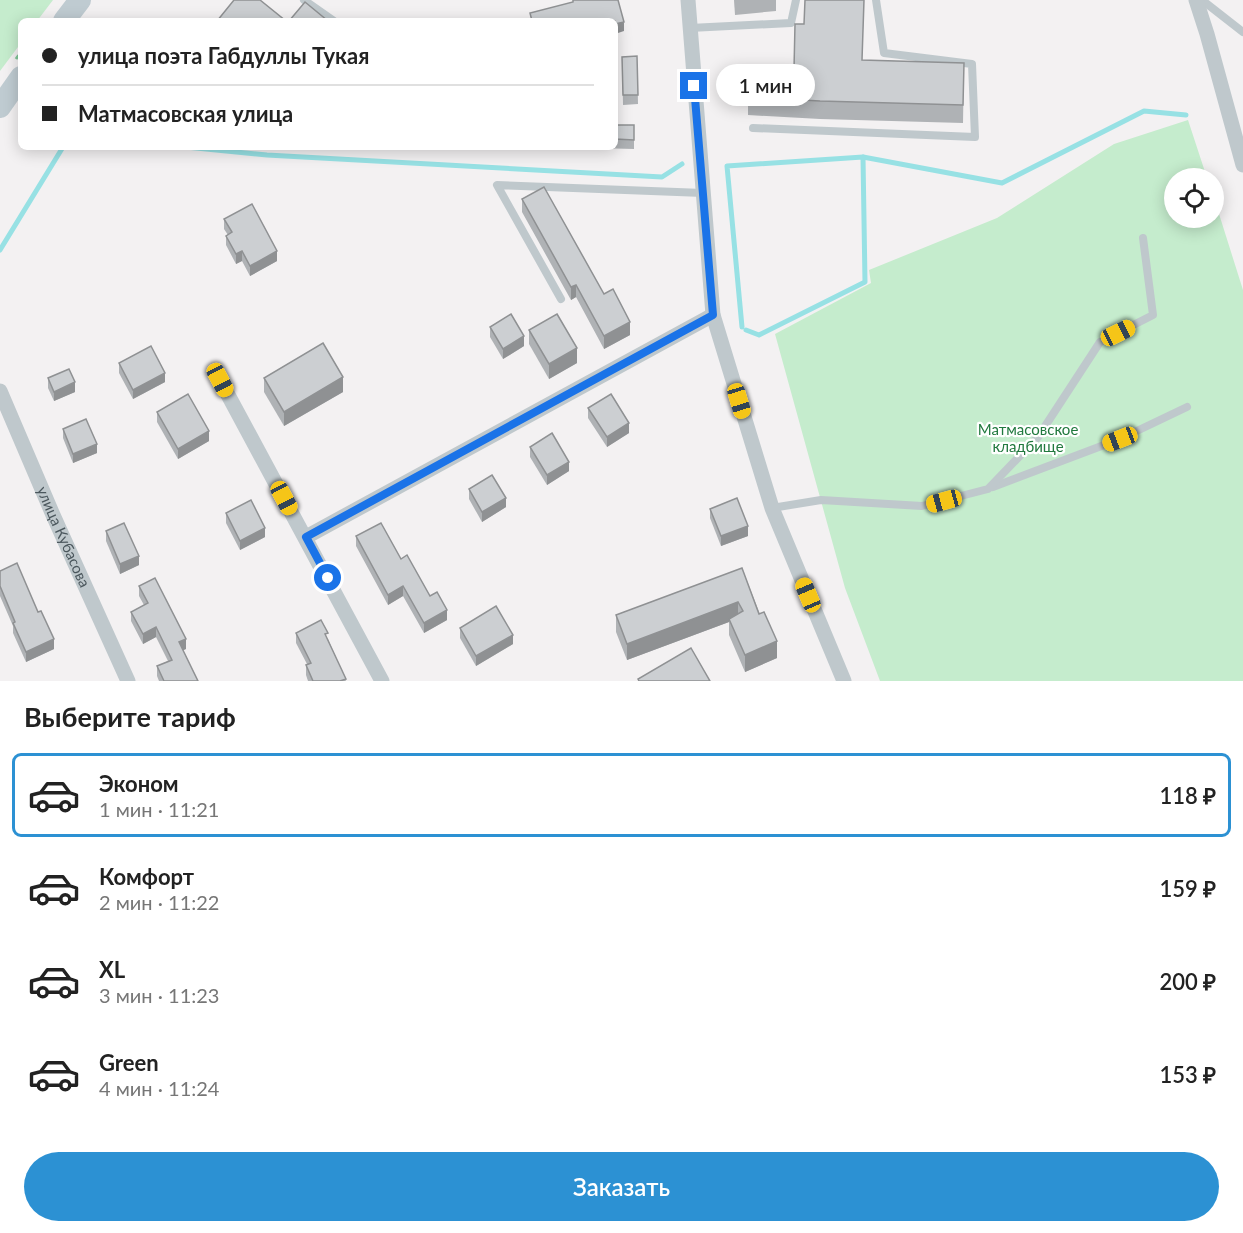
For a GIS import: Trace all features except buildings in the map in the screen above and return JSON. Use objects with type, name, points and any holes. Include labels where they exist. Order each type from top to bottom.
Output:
[{"type":"main road","points":[[66,18],[80,0]]},
{"type":"street","points":[[688,0],[713,315],[772,508],[844,681]]},
{"type":"street","points":[[1196,0],[1243,165]]},
{"type":"street","points":[[306,537],[713,315]]},
{"type":"street","points":[[220,380],[382,681]]},
{"type":"street","name":"улица Кубасова","points":[[0,391],[128,681]]},
{"type":"lane","points":[[304,0],[330,18]]},
{"type":"lane","points":[[690,28],[791,23],[796,0]]},
{"type":"lane","points":[[753,128],[975,137],[972,64],[884,52],[876,0]]},
{"type":"lane","points":[[1202,0],[1243,32]]},
{"type":"lane","points":[[561,299],[497,185],[703,193]]},
{"type":"lane","points":[[988,489],[1038,437],[1100,342],[1153,315],[1143,238]]},
{"type":"lane","points":[[772,508],[821,500],[922,506],[988,489],[1120,439],[1187,406]]},
{"type":"green space","points":[[0,0],[53,0],[39,18],[18,18],[18,47],[0,71]]},
{"type":"green space","name":"Матмасовское кладбище","points":[[1188,120],[1204,168],[1164,168],[1164,228],[1223,228],[1243,290],[1243,681],[880,681],[845,588],[775,334],[871,283],[869,270],[997,218],[1114,144]]},
{"type":"waterway","points":[[742,327],[727,166],[863,157],[1002,183],[1144,111],[1186,115]]},
{"type":"waterway","points":[[0,250],[61,150]]},
{"type":"waterway","points":[[216,150],[267,155],[662,177],[682,164]]},
{"type":"waterway","points":[[746,330],[759,335],[865,282],[863,157]]},
{"type":"route","points":[[328,578],[306,537],[713,315],[694,86]]}]
